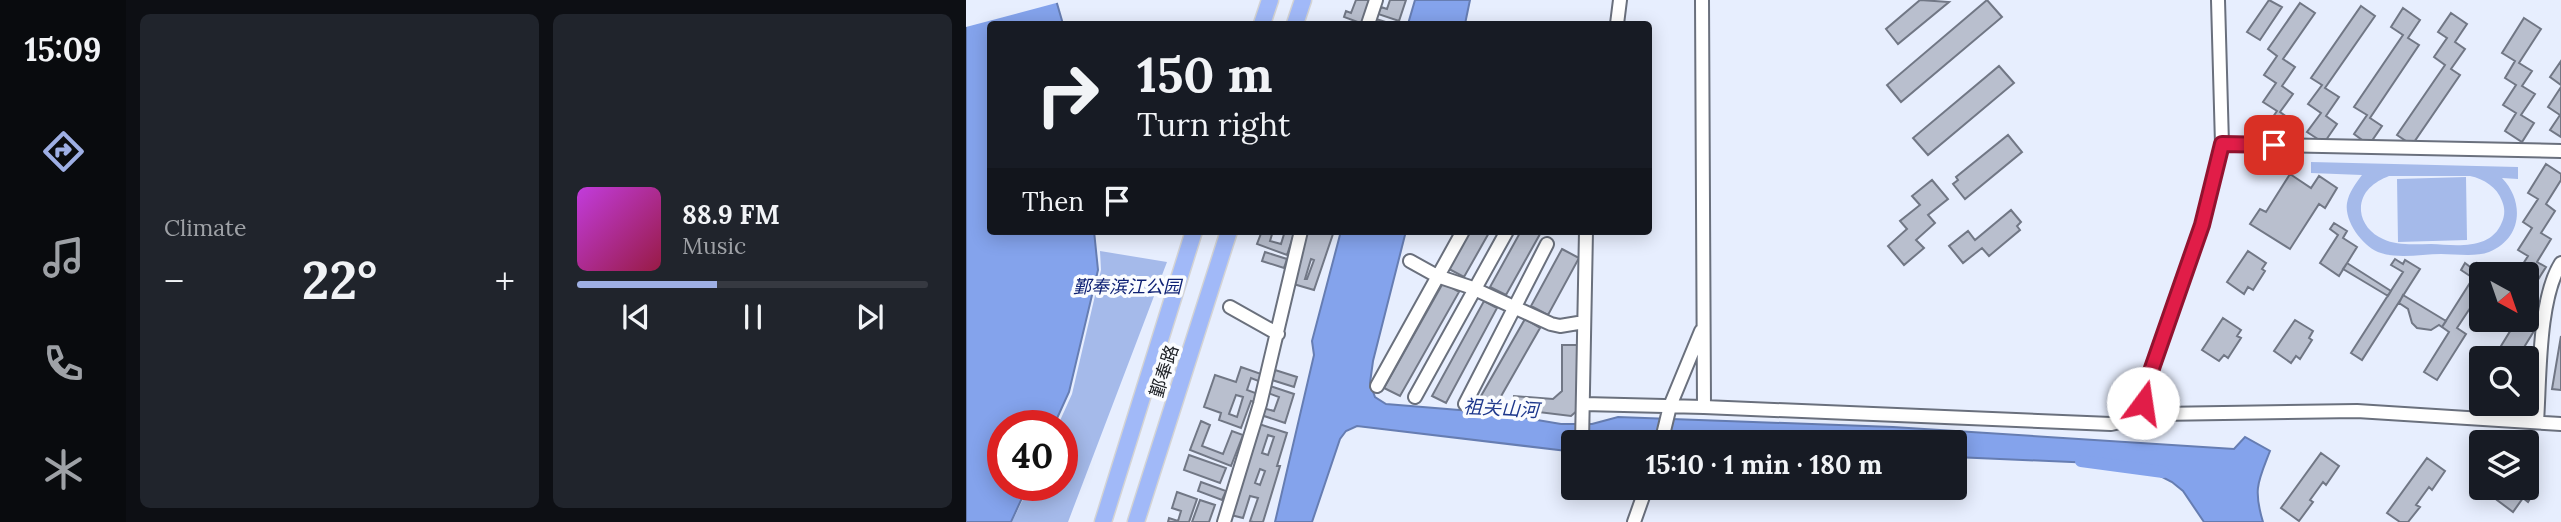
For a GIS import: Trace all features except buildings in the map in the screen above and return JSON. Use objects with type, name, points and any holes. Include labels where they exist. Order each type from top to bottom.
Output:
[{"type":"main road","points":[[1263,21],[1270,0]]},
{"type":"main road","points":[[1296,21],[1303,0]]},
{"type":"main road","name":"鄞奉路","points":[[1103,522],[1193,235]]},
{"type":"main road","name":"鄞奉路","points":[[1136,522],[1228,235]]},
{"type":"street","points":[[1368,21],[1376,0]]},
{"type":"street","points":[[1617,21],[1620,0]]},
{"type":"street","points":[[1702,0],[1704,407]]},
{"type":"street","points":[[1584,404],[1669,411],[1704,407],[2111,424],[2124,422],[2134,416],[2143,403],[2143,394],[2202,225],[2222,144],[2218,0]]},
{"type":"street","points":[[2222,144],[2561,151]]},
{"type":"street","points":[[1224,522],[1261,404],[1278,334],[1288,276],[1300,235]]},
{"type":"street","points":[[1377,386],[1461,235]]},
{"type":"street","points":[[1415,397],[1505,235]]},
{"type":"street","points":[[1583,430],[1586,235]]},
{"type":"street","points":[[1465,404],[1547,244]]},
{"type":"street","points":[[1410,261],[1437,276],[1560,326],[1584,322]]},
{"type":"street","points":[[2537,422],[2544,320],[2555,272],[2561,263]]},
{"type":"street","points":[[1230,307],[1278,334]]},
{"type":"street","points":[[1664,430],[1669,411],[1703,326]]},
{"type":"street","points":[[2143,403],[2151,413],[2159,414],[2357,411],[2561,424]]},
{"type":"street","points":[[1634,522],[1642,500]]},
{"type":"green space","points":[[2311,162],[2518,167],[2518,179],[2502,178],[2514,198],[2517,219],[2508,238],[2500,246],[2484,254],[2388,255],[2368,246],[2356,233],[2349,218],[2348,199],[2362,175],[2311,173]],"holes":[[[2389,176],[2470,176],[2493,188],[2504,206],[2503,219],[2497,231],[2481,242],[2461,245],[2394,243],[2375,234],[2363,220],[2361,204],[2365,193],[2378,181]]]},
{"type":"green space","points":[[2466,177],[2467,240],[2398,242],[2397,179]]},
{"type":"green space","name":"鄞奉滨江公园","points":[[1100,251],[1167,262],[1078,496],[1078,410],[1065,410],[1072,394],[1101,270]]},
{"type":"green space","name":"鄞奉滨江公园","points":[[1022,501],[1076,501],[1068,522],[1012,522]]},
{"type":"shaded area","points":[[966,0],[1056,0],[1062,21],[987,21],[987,235],[1094,235],[1098,270],[1069,392],[1061,410],[987,410],[987,501],[1021,501],[1011,522],[966,522]]},
{"type":"shaded area","points":[[1415,0],[1470,0],[1466,21],[1409,21]]},
{"type":"shaded area","points":[[1340,235],[1405,235],[1373,361],[1370,383],[1375,397],[1386,404],[1496,413],[1561,424],[1592,424],[1618,417],[1940,430],[1561,430],[1561,450],[1357,426],[1346,431],[1340,439],[1312,522],[1275,522],[1314,355],[1312,341]]},
{"type":"shaded area","points":[[1967,432],[2234,449],[2245,437],[2270,451],[2258,486],[2263,522],[2204,522],[2183,491],[2172,482],[2139,465],[1967,458]]},
{"type":"pier","points":[[966,0],[1060,0],[1060,2],[966,27]]},
{"type":"waterway","name":"祖关山河","points":[[2081,461],[2163,472]]},
{"type":"route","points":[[2143,403],[2143,394],[2202,225],[2222,144],[2274,145]]}]
